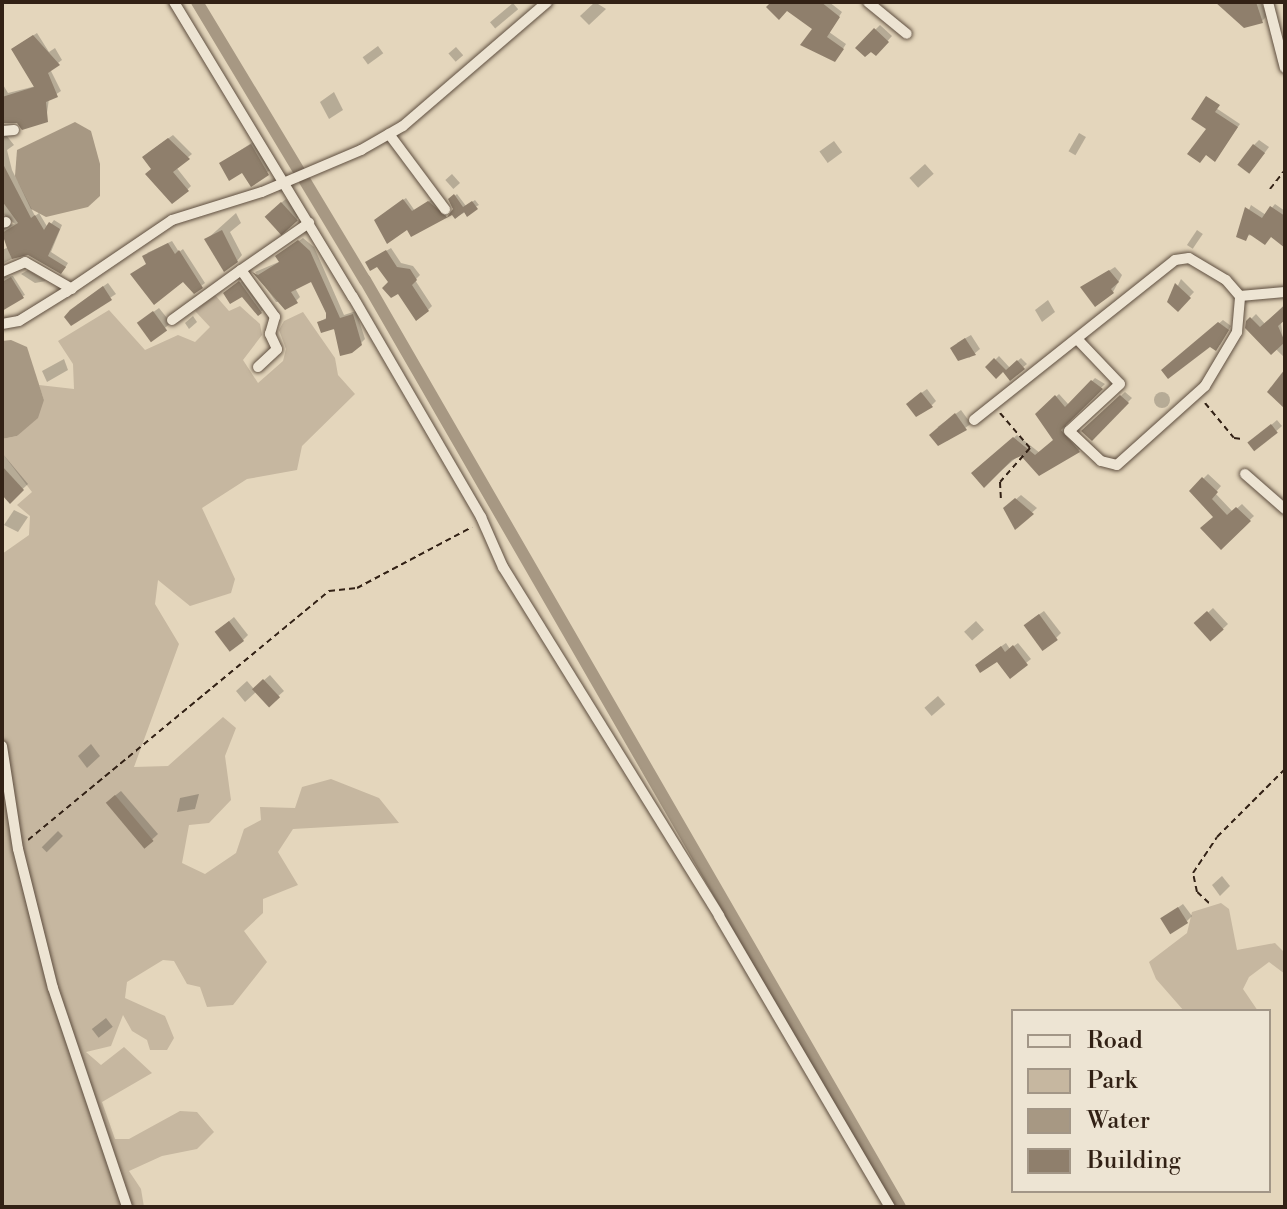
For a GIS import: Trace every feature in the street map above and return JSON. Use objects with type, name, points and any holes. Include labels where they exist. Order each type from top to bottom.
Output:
[{"type":"street","points":[[174,2],[289,179],[309,223],[481,517],[503,567],[711,902],[890,1207]]},
{"type":"street","points":[[2,324],[19,321],[72,289],[172,220],[317,169],[389,134],[547,2]]},
{"type":"street","points":[[868,2],[907,34]]},
{"type":"street","points":[[1268,2],[1285,68]]},
{"type":"street","points":[[2,131],[14,130]]},
{"type":"street","points":[[389,134],[445,209]]},
{"type":"street","points":[[172,320],[309,223]]},
{"type":"street","points":[[974,420],[1079,341],[1175,260],[1189,258],[1226,280],[1240,296],[1237,332],[1197,393],[1117,465],[1101,461],[1069,431],[1120,384],[1079,341]]},
{"type":"street","points":[[2,272],[25,262],[72,289]]},
{"type":"street","points":[[241,270],[275,317],[270,334],[277,349],[258,367]]},
{"type":"street","points":[[1240,296],[1285,292]]},
{"type":"street","points":[[1245,474],[1285,509]]},
{"type":"street","points":[[2,746],[18,849],[53,988],[127,1207]]},
{"type":"path","points":[[1270,189],[1285,170]]},
{"type":"path","points":[[1197,393],[1234,438],[1242,439]]},
{"type":"path","points":[[995,406],[1030,448],[1000,482],[1001,501]]},
{"type":"path","points":[[18,849],[329,591],[357,588],[417,553],[446,543],[481,517]]},
{"type":"path","points":[[1209,903],[1197,892],[1193,873],[1217,837],[1285,769]]},
{"type":"green space","points":[[215,295],[229,311],[240,306],[260,324],[262,335],[243,360],[258,383],[283,361],[286,349],[279,330],[284,321],[303,312],[335,358],[338,375],[355,394],[302,446],[297,470],[247,479],[202,508],[235,579],[231,593],[190,606],[158,580],[155,604],[179,644],[134,767],[168,766],[223,717],[236,728],[225,756],[231,800],[209,823],[189,825],[182,863],[205,874],[236,853],[244,829],[261,820],[260,807],[295,808],[302,787],[331,779],[379,798],[399,823],[293,829],[278,852],[298,885],[263,899],[263,913],[244,931],[267,962],[233,1005],[207,1007],[200,987],[187,984],[174,961],[163,960],[127,982],[125,998],[165,1016],[174,1038],[167,1050],[150,1050],[147,1040],[132,1031],[123,1015],[111,1046],[86,1052],[101,1065],[124,1047],[152,1073],[102,1102],[115,1139],[129,1139],[180,1111],[197,1112],[214,1132],[197,1149],[162,1156],[129,1171],[141,1189],[144,1207],[2,1207],[2,554],[29,535],[30,516],[17,505],[32,492],[2,453],[2,439],[17,436],[44,400],[39,385],[74,389],[73,364],[58,341],[109,310],[145,350],[178,335],[195,342],[210,327],[195,311]]},
{"type":"green space","points":[[1221,903],[1229,909],[1237,950],[1275,943],[1285,953],[1285,974],[1269,962],[1249,977],[1243,989],[1257,1009],[1182,1009],[1156,979],[1149,962],[1187,933],[1192,912]]},
{"type":"water","points":[[75,122],[91,131],[100,164],[100,196],[88,207],[46,217],[31,209],[15,176],[17,150]]},
{"type":"water","points":[[11,340],[27,347],[44,400],[38,418],[17,436],[2,439],[2,341]]},
{"type":"building","points":[[771,2],[821,2],[840,17],[827,37],[844,49],[835,62],[800,45],[812,29],[787,11],[779,20],[766,7]]},
{"type":"building","points":[[1215,2],[1256,2],[1263,23],[1244,28]]},
{"type":"building","points":[[874,28],[889,42],[876,56],[871,52],[865,57],[855,48]]},
{"type":"building","points":[[33,35],[60,65],[48,73],[58,97],[46,102],[48,122],[22,130],[17,123],[2,123],[2,97],[34,87],[11,49]]},
{"type":"building","points":[[1206,96],[1220,105],[1215,112],[1238,127],[1215,162],[1206,155],[1200,163],[1187,154],[1206,129],[1191,119]]},
{"type":"building","points":[[168,138],[190,159],[173,172],[189,191],[172,204],[145,174],[151,169],[142,157]]},
{"type":"building","points":[[251,144],[269,175],[251,187],[242,173],[229,181],[219,163]]},
{"type":"building","points":[[1253,144],[1265,153],[1249,174],[1237,165]]},
{"type":"building","points":[[2,162],[31,218],[35,215],[44,230],[49,222],[60,229],[48,256],[66,267],[61,274],[28,255],[12,259],[2,233],[18,223],[2,201]]},
{"type":"building","points":[[454,194],[463,207],[472,201],[478,209],[467,217],[464,212],[455,219],[452,215],[411,237],[407,230],[387,244],[374,220],[403,199],[412,211],[428,201],[447,217],[453,209],[448,199]]},
{"type":"building","points":[[281,202],[298,221],[281,235],[265,217]]},
{"type":"building","points":[[1270,206],[1285,216],[1285,248],[1271,237],[1265,245],[1249,234],[1246,241],[1236,237],[1245,207],[1262,218]]},
{"type":"building","points":[[222,230],[238,262],[224,272],[204,239]]},
{"type":"building","points":[[298,240],[310,251],[340,318],[353,314],[362,345],[352,353],[340,356],[334,329],[321,333],[317,322],[326,319],[326,313],[311,282],[291,292],[298,303],[285,310],[252,272],[258,275],[279,262],[275,256]]},
{"type":"building","points":[[168,243],[175,254],[179,250],[203,288],[194,294],[183,282],[154,305],[130,274],[146,264],[142,256]]},
{"type":"building","points":[[386,250],[397,267],[410,269],[417,280],[412,285],[429,311],[416,321],[398,294],[391,298],[382,288],[388,282],[377,267],[370,271],[365,262]]},
{"type":"building","points":[[1109,270],[1119,282],[1111,289],[1114,293],[1095,307],[1080,287]]},
{"type":"building","points":[[11,277],[24,298],[2,311],[2,282]]},
{"type":"building","points":[[239,281],[262,313],[258,316],[242,297],[230,304],[223,293]]},
{"type":"building","points":[[1175,283],[1191,298],[1178,312],[1167,302]]},
{"type":"building","points":[[103,286],[112,300],[71,326],[64,317]]},
{"type":"building","points":[[1285,305],[1285,320],[1278,326],[1285,342],[1271,355],[1245,328],[1246,321],[1250,317],[1260,327]]},
{"type":"building","points":[[153,311],[167,330],[151,342],[137,323]]},
{"type":"building","points":[[1218,322],[1229,330],[1216,351],[1210,347],[1168,379],[1161,370]]},
{"type":"building","points":[[965,338],[976,355],[958,361],[950,348]]},
{"type":"building","points":[[994,358],[1006,370],[1017,360],[1025,369],[1010,381],[1003,372],[996,379],[985,367]]},
{"type":"building","points":[[1285,369],[1285,409],[1267,392]]},
{"type":"building","points":[[1091,380],[1103,389],[1061,430],[1080,452],[1039,476],[1021,456],[1012,460],[984,488],[971,473],[1013,437],[1035,455],[1053,440],[1035,414],[1055,395],[1065,407]]},
{"type":"building","points":[[921,392],[933,407],[916,417],[906,404]]},
{"type":"building","points":[[1120,395],[1129,403],[1092,441],[1081,431]]},
{"type":"building","points":[[955,413],[967,430],[938,446],[929,435]]},
{"type":"building","points":[[1271,424],[1278,433],[1254,451],[1247,442]]},
{"type":"building","points":[[2,466],[24,490],[10,504],[2,495]]},
{"type":"building","points":[[1202,477],[1218,492],[1212,499],[1227,515],[1236,507],[1251,521],[1221,550],[1200,528],[1213,517],[1189,491]]},
{"type":"building","points":[[1015,498],[1034,514],[1015,530],[1003,508]]},
{"type":"building","points":[[1207,611],[1224,630],[1210,642],[1194,623]]},
{"type":"building","points":[[1039,614],[1058,640],[1042,651],[1024,625]]},
{"type":"building","points":[[229,621],[244,641],[230,652],[215,632]]},
{"type":"building","points":[[1013,645],[1028,665],[1010,679],[997,662],[980,673],[975,665],[1001,646],[1005,652]]},
{"type":"building","points":[[263,679],[280,697],[269,708],[252,689]]},
{"type":"building","points":[[115,795],[154,841],[144,849],[106,803]]},
{"type":"building","points":[[1178,907],[1188,923],[1170,934],[1160,918]]},
{"type":"waterway","points":[[197,2],[365,280],[900,1207]]}]
